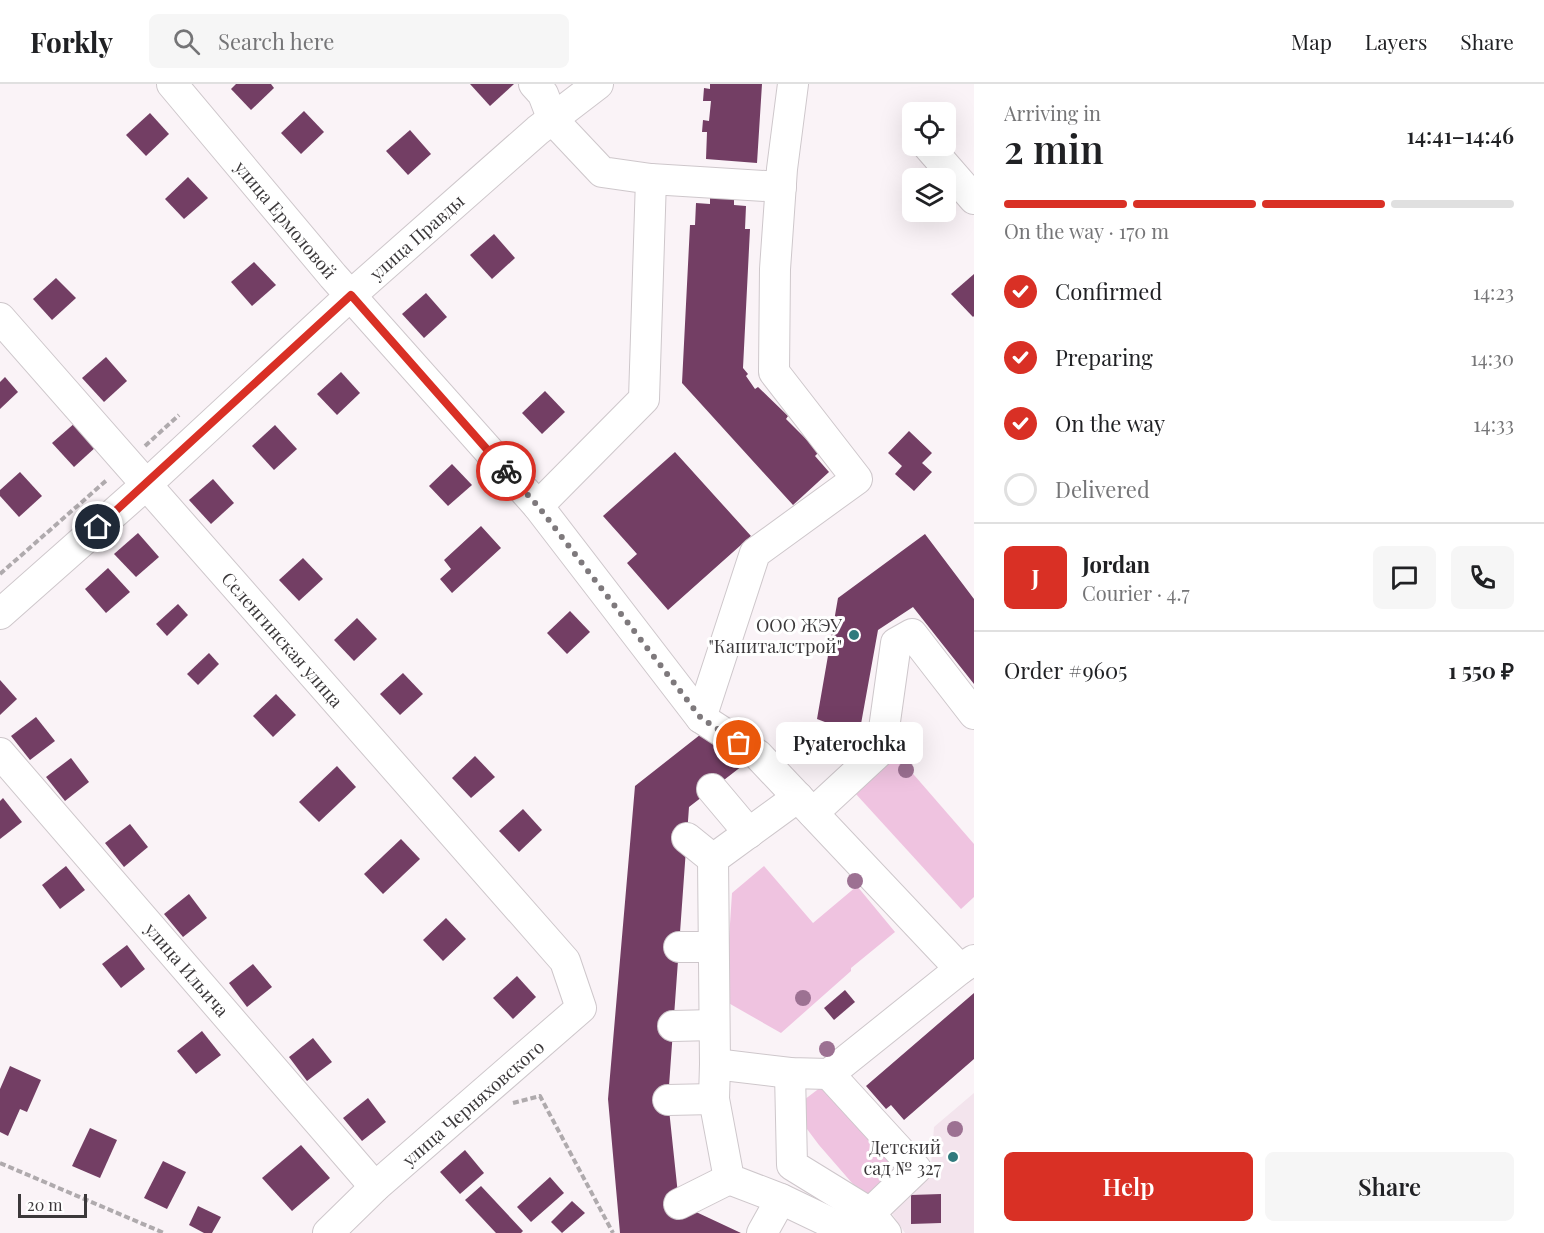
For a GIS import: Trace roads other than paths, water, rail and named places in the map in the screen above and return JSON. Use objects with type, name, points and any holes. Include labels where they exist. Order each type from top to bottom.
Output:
[{"type":"street","name":"улица Ермоловой","points":[[172,84],[351,295],[538,506],[701,718],[758,755],[805,805],[967,965]]},
{"type":"street","points":[[534,84],[543,94],[553,120],[602,172],[651,179],[781,187]]},
{"type":"street","name":"улица Правды","points":[[0,614],[147,484],[351,295],[538,130],[598,84]]},
{"type":"street","points":[[701,718],[755,553],[857,479],[774,372],[775,269],[781,187],[793,84]]},
{"type":"street","points":[[937,156],[974,199]]},
{"type":"street","points":[[538,506],[644,399],[651,179]]},
{"type":"street","name":"Селенгинская улица","points":[[0,318],[565,961]]},
{"type":"street","points":[[713,859],[749,833],[805,805],[881,750],[896,643],[912,634],[974,714]]},
{"type":"street","name":"улица Ильича","points":[[0,753],[375,1186]]},
{"type":"street","points":[[712,789],[749,833]]},
{"type":"street","points":[[687,838],[713,859]]},
{"type":"street","points":[[713,859],[714,1099],[729,1179]]},
{"type":"street","points":[[679,947],[713,947]]},
{"type":"street","name":"улица Черняховского","points":[[328,1233],[375,1186],[581,1008],[565,961]]},
{"type":"street","points":[[715,1064],[790,1073],[829,1074],[967,965]]},
{"type":"street","points":[[673,1026],[714,1025]]},
{"type":"street","points":[[790,1073],[792,1165],[869,1226]]},
{"type":"street","points":[[829,1074],[916,1169],[869,1226]]},
{"type":"street","points":[[668,1100],[714,1099]]},
{"type":"street","points":[[679,1204],[729,1179],[781,1199],[869,1226]]},
{"type":"street","points":[[762,1233],[781,1199]]},
{"type":"place","name":"ООО ЖЭУ \"Капиталстрой\"","points":[[854,635]]},
{"type":"place","name":"Pyaterochka","points":[[739,743]]},
{"type":"place","name":"Детский сад № 327","points":[[953,1157]]}]
